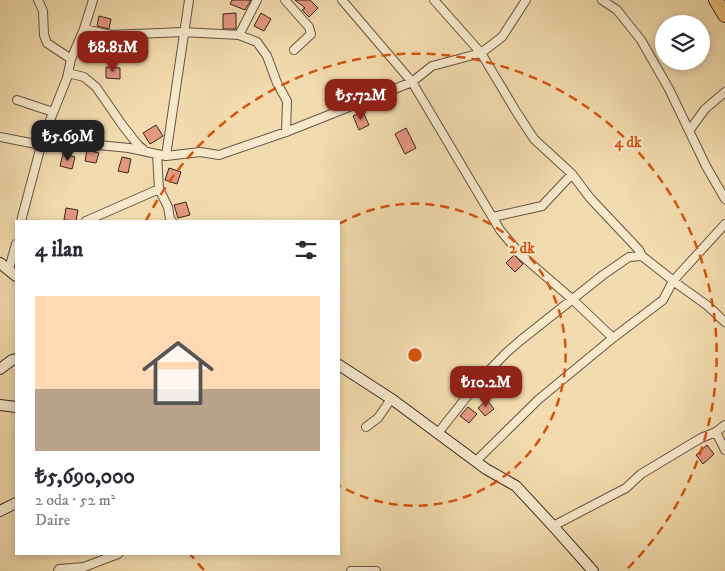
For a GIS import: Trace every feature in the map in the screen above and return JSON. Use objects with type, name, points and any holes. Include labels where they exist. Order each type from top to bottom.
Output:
[{"type":"highway","points":[[716,0],[725,15]]},
{"type":"street","points":[[38,0],[43,11],[44,35],[47,43],[71,59]]},
{"type":"street","points":[[21,220],[41,145],[93,0]]},
{"type":"street","points":[[166,156],[189,0]]},
{"type":"street","points":[[239,35],[257,0]]},
{"type":"street","points":[[285,0],[310,27],[311,34],[294,50]]},
{"type":"street","points":[[342,0],[412,82],[500,230],[521,255],[613,338]]},
{"type":"street","points":[[434,0],[481,54],[534,139],[572,174],[590,198],[639,250],[642,256],[708,306],[725,322]]},
{"type":"street","points":[[0,137],[41,145],[64,147],[88,144],[129,148],[166,156],[200,152],[219,155],[286,132],[412,82],[432,66],[481,54],[502,37],[526,0]]},
{"type":"street","points":[[602,0],[618,10],[640,40],[725,199]]},
{"type":"street","points":[[84,29],[111,35],[183,32],[239,35],[257,42],[267,56],[287,101],[286,132]]},
{"type":"street","points":[[68,73],[84,77],[96,87],[128,133],[147,152]]},
{"type":"street","points":[[689,131],[705,109],[725,92]]},
{"type":"street","points":[[17,100],[53,112]]},
{"type":"street","points":[[157,154],[159,189],[168,207],[171,220]]},
{"type":"street","points":[[493,217],[542,206],[572,174]]},
{"type":"street","points":[[88,220],[159,189]]},
{"type":"street","points":[[476,461],[539,399],[663,300],[673,281],[725,224]]},
{"type":"street","points":[[13,273],[15,256]]},
{"type":"street","points":[[438,433],[480,380],[532,330],[603,274],[629,257],[642,256]]},
{"type":"street","points":[[0,263],[13,273]]},
{"type":"street","points":[[0,369],[15,359]]},
{"type":"street","points":[[340,366],[391,399],[476,461],[516,486],[593,571]]},
{"type":"street","points":[[366,427],[378,418],[391,399]]},
{"type":"street","points":[[0,405],[15,407]]},
{"type":"street","points":[[554,526],[626,488],[641,474],[701,438],[716,432],[725,425]]},
{"type":"street","points":[[716,432],[725,450]]},
{"type":"street","points":[[0,511],[15,504]]},
{"type":"street","points":[[58,571],[59,569],[84,567],[115,555]]},
{"type":"street","points":[[351,571],[376,571]]},
{"type":"building","points":[[232,0],[251,0],[245,10],[230,4]]},
{"type":"building","points":[[295,0],[310,0],[318,8],[309,17],[302,10],[305,8]]},
{"type":"building","points":[[236,13],[236,29],[223,29],[223,14]]},
{"type":"building","points":[[261,13],[271,19],[264,31],[254,26]]},
{"type":"building","points":[[99,16],[111,19],[109,29],[97,26]]},
{"type":"building","points":[[125,42],[137,43],[136,54],[123,52]]},
{"type":"building","points":[[106,67],[120,68],[120,79],[106,78]]},
{"type":"building","points":[[363,112],[369,125],[359,130],[353,116]]},
{"type":"building","points":[[156,125],[163,136],[150,144],[143,133]]},
{"type":"building","points":[[406,128],[416,148],[405,154],[395,134]]},
{"type":"building","points":[[87,150],[99,153],[96,163],[85,161]]},
{"type":"building","points":[[63,154],[75,157],[72,169],[60,166]]},
{"type":"building","points":[[122,157],[131,159],[128,173],[118,171]]},
{"type":"building","points":[[169,168],[181,172],[177,184],[165,180]]},
{"type":"building","points":[[186,202],[190,215],[178,218],[174,205]]},
{"type":"building","points":[[66,208],[78,210],[76,220],[64,220]]},
{"type":"building","points":[[514,255],[523,264],[515,272],[506,263]]},
{"type":"building","points":[[487,400],[494,409],[485,416],[478,408]]},
{"type":"building","points":[[468,407],[477,414],[469,423],[460,416]]},
{"type":"building","points":[[707,445],[714,454],[703,464],[696,455]]}]
